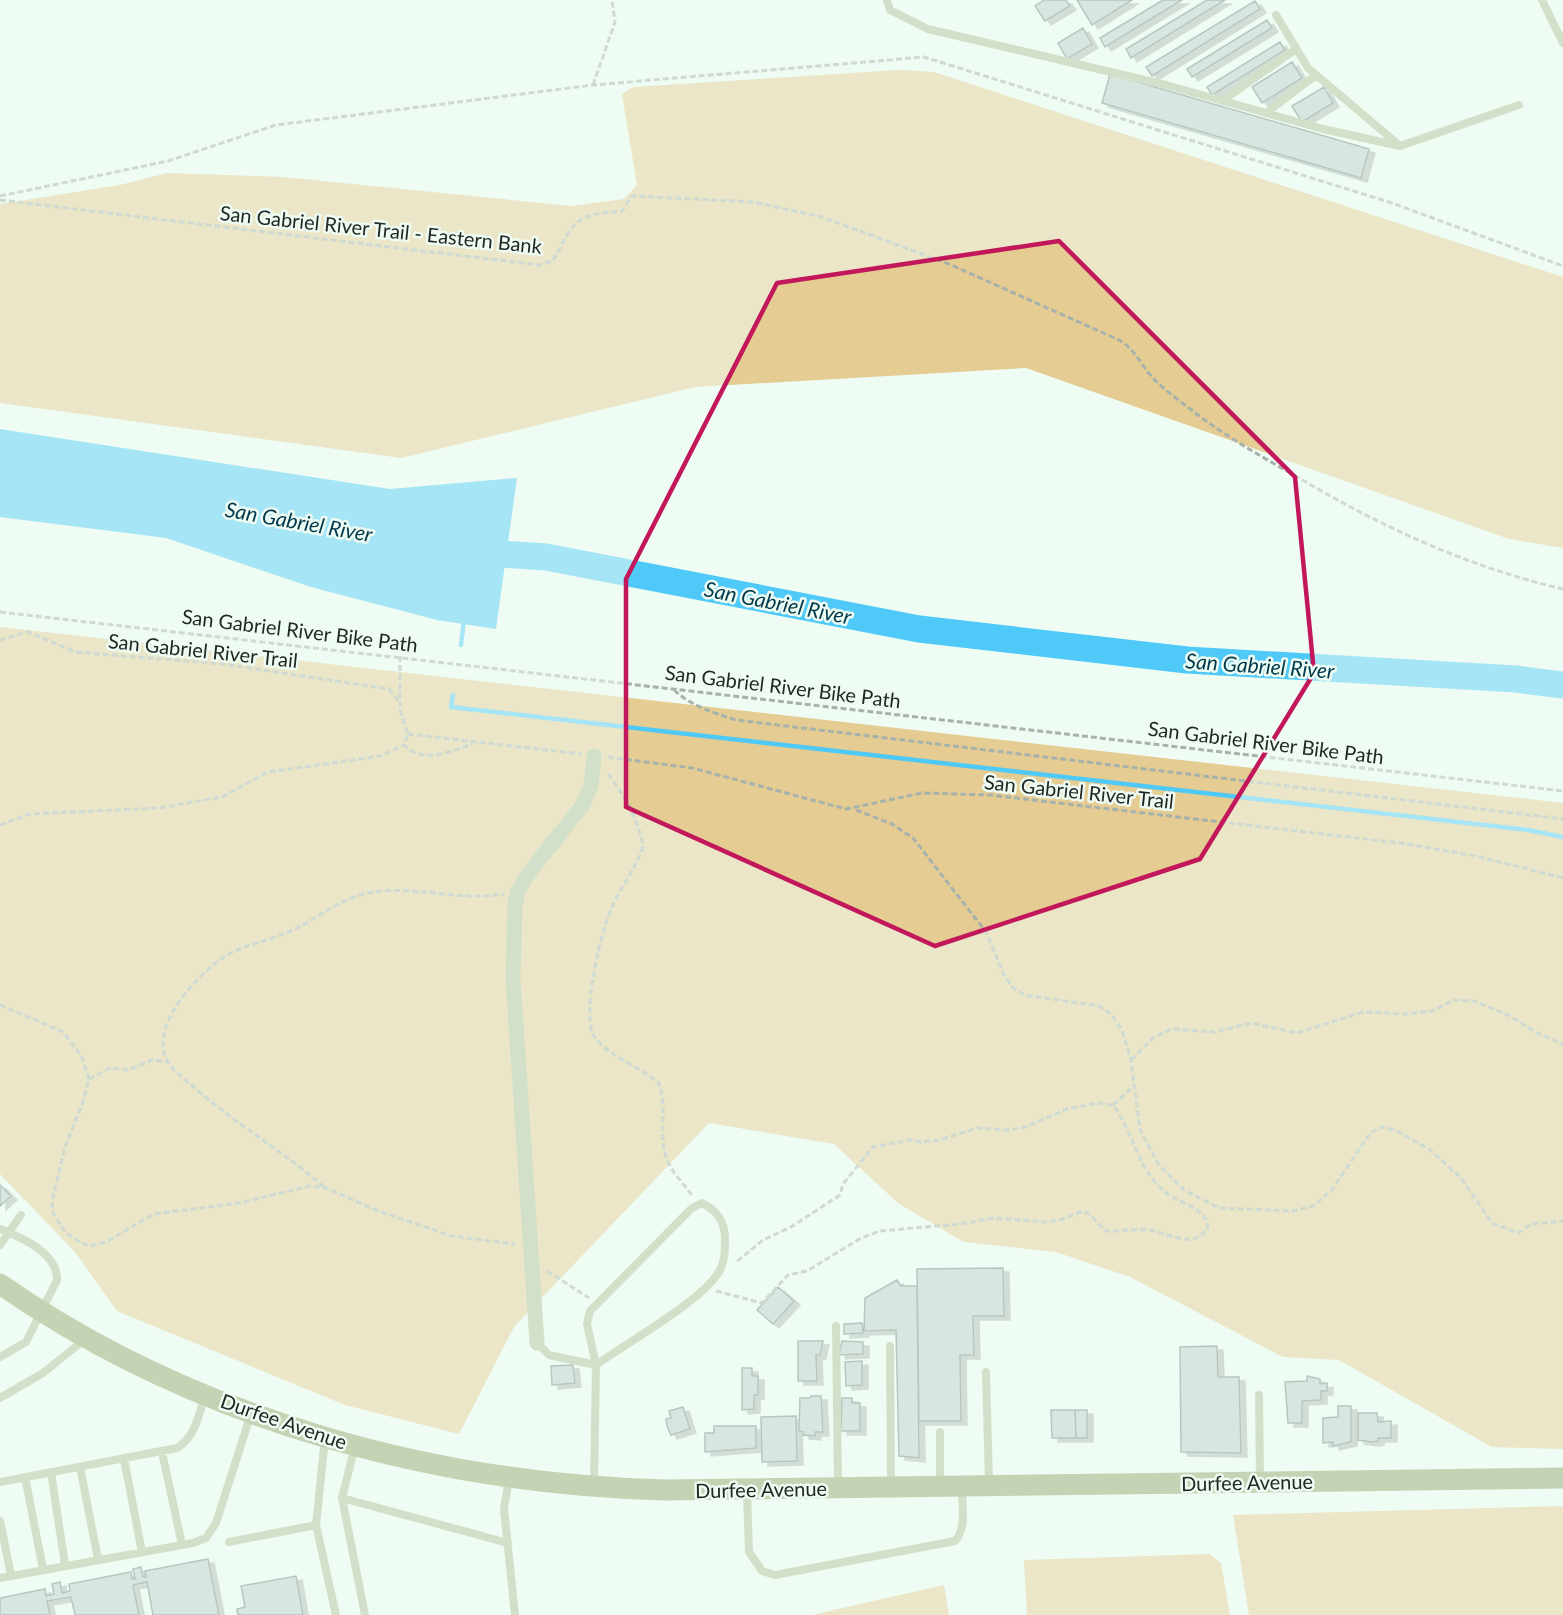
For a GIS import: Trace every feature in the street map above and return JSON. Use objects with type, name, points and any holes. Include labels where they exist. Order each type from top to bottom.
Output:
[{"type":"main road","name":"Durfee Avenue","points":[[6,1291],[88,1337],[206,1394],[252,1413],[402,1459],[509,1478],[594,1488],[747,1489],[989,1488],[1260,1481],[1563,1478]]},
{"type":"street","points":[[537,1343],[513,979],[515,904],[518,891],[528,874],[582,807],[591,786],[594,756]]},
{"type":"lane","points":[[887,0],[890,10],[928,29],[1166,85],[1266,113],[1400,146],[1519,105]]},
{"type":"lane","points":[[1542,0],[1563,43]]},
{"type":"lane","points":[[1276,15],[1308,68],[1400,146]]},
{"type":"lane","points":[[1222,100],[1296,49]]},
{"type":"lane","points":[[1266,113],[1316,75]]},
{"type":"lane","points":[[537,1343],[549,1355],[596,1365],[689,1302],[709,1285],[720,1271],[724,1258],[725,1235],[720,1218],[708,1206],[702,1203],[697,1206],[590,1311],[587,1324],[596,1365],[594,1488]]},
{"type":"lane","points":[[0,1245],[21,1215]]},
{"type":"lane","points":[[0,1229],[45,1254],[57,1271],[57,1280],[26,1342],[0,1357]]},
{"type":"lane","points":[[836,1326],[838,1488]]},
{"type":"lane","points":[[0,1398],[43,1373],[88,1337]]},
{"type":"lane","points":[[890,1346],[891,1487]]},
{"type":"lane","points":[[986,1372],[989,1488]]},
{"type":"lane","points":[[0,1482],[177,1448],[190,1436],[206,1394]]},
{"type":"lane","points":[[1259,1395],[1260,1481]]},
{"type":"lane","points":[[0,1578],[182,1545],[206,1538],[216,1524],[252,1413]]},
{"type":"lane","points":[[939,1432],[940,1488]]},
{"type":"lane","points":[[325,1436],[316,1525],[336,1615]]},
{"type":"lane","points":[[355,1445],[342,1498],[365,1615]]},
{"type":"lane","points":[[162,1452],[182,1545]]},
{"type":"lane","points":[[124,1459],[142,1551]]},
{"type":"lane","points":[[80,1467],[98,1559]]},
{"type":"lane","points":[[51,1472],[65,1565]]},
{"type":"lane","points":[[25,1477],[43,1569]]},
{"type":"lane","points":[[509,1478],[504,1509],[515,1615]]},
{"type":"lane","points":[[747,1489],[749,1552],[762,1571],[775,1575],[955,1541],[960,1535],[963,1517],[962,1487]]},
{"type":"lane","points":[[342,1498],[508,1543]]},
{"type":"lane","points":[[0,1521],[11,1575]]},
{"type":"lane","points":[[229,1542],[316,1525]]},
{"type":"path","points":[[593,85],[615,22],[612,0]]},
{"type":"path","points":[[0,198],[168,161],[276,125],[593,85],[924,57],[1392,203],[1563,266]]},
{"type":"path","name":"San Gabriel River Trail - Eastern Bank","points":[[0,198],[539,265],[552,261],[568,233],[580,219],[596,213],[622,211],[632,196],[676,200],[733,200],[777,206],[822,217],[949,264],[1126,344],[1152,378],[1197,414],[1245,447],[1370,519],[1410,538],[1501,573],[1563,590]]},
{"type":"path","name":"San Gabriel River Bike Path","points":[[0,612],[1563,791]]},
{"type":"path","name":"San Gabriel River Trail","points":[[0,640],[28,632],[76,652],[222,664],[328,678],[389,689],[400,703]]},
{"type":"path","points":[[0,825],[29,814],[158,808],[222,797],[268,772],[381,756],[404,745],[408,734],[402,719],[400,703],[400,656]]},
{"type":"path","points":[[673,688],[682,697],[708,711],[736,720],[1563,819]]},
{"type":"path","name":"San Gabriel River Trail","points":[[408,734],[692,768],[825,805],[854,809],[922,793],[990,795],[1400,843],[1476,856],[1563,878]]},
{"type":"path","points":[[404,745],[416,754],[428,756],[454,751],[473,743]]},
{"type":"path","points":[[594,756],[623,798],[642,838],[643,847],[610,911],[589,1007],[590,1024],[594,1035],[606,1047],[658,1082],[664,1126],[664,1151],[669,1165],[697,1206]]},
{"type":"path","points":[[854,809],[892,824],[913,838],[986,932],[1004,975],[1013,988],[1025,995],[1099,1006],[1111,1014],[1122,1030],[1131,1060],[1140,1130],[1159,1165],[1184,1190],[1208,1204],[1218,1208],[1293,1211],[1313,1206],[1331,1191],[1371,1132],[1383,1127],[1397,1131],[1429,1149],[1461,1178],[1492,1223],[1518,1233],[1531,1224],[1563,1221]]},
{"type":"path","points":[[168,1062],[164,1044],[170,1017],[186,990],[226,956],[296,929],[343,900],[367,893],[387,890],[457,897],[490,896],[518,891]]},
{"type":"path","points":[[1131,1060],[1153,1038],[1172,1029],[1215,1032],[1251,1023],[1297,1033],[1363,1012],[1405,1014],[1432,1011],[1454,1000],[1474,1001],[1510,1016],[1537,1033],[1563,1044]]},
{"type":"path","points":[[0,1005],[63,1032],[81,1054],[89,1078],[83,1102],[65,1147],[52,1201],[53,1214],[65,1232],[81,1243],[90,1246],[106,1242],[154,1214],[239,1203],[310,1186],[326,1188]]},
{"type":"path","points":[[89,1078],[110,1068],[128,1070],[152,1060],[168,1062],[228,1115],[300,1166],[326,1188],[376,1210],[451,1236],[487,1242],[520,1244],[532,1259],[595,1304]]},
{"type":"path","points":[[1113,1106],[1133,1087]]},
{"type":"path","points":[[721,1283],[715,1291],[762,1303],[788,1275],[807,1271],[861,1238],[880,1231],[960,1224],[994,1218],[1047,1222],[1060,1220],[1080,1212],[1088,1213],[1106,1231],[1146,1229],[1188,1240],[1202,1236],[1208,1228],[1202,1213],[1169,1195],[1154,1180],[1140,1161],[1120,1114],[1113,1106],[1097,1103],[1067,1109],[1025,1127],[1008,1130],[977,1128],[939,1140],[921,1142],[910,1140],[873,1147],[843,1184],[840,1195],[791,1227],[763,1240],[744,1254],[730,1270]]},
{"type":"path","points":[[1202,1213],[1208,1204]]},
{"type":"highlighted area","points":[[1059,241],[1295,477],[1314,673],[1200,859],[935,946],[626,807],[626,579],[777,283]]},
{"type":"shaded area","points":[[899,70],[934,72],[1563,277],[1563,548],[1509,539],[1026,368],[695,387],[401,458],[0,403],[0,204],[120,185],[167,173],[283,177],[571,206],[624,199],[637,185],[622,94],[633,87]]},
{"type":"shaded area","points":[[0,627],[1563,803],[1563,1449],[1492,1447],[1339,1360],[1283,1357],[1130,1277],[1056,1252],[964,1242],[899,1204],[834,1144],[709,1123],[514,1327],[459,1434],[345,1405],[117,1311],[75,1252],[0,1174]]},
{"type":"shaded area","points":[[1563,1506],[1563,1615],[1249,1615],[1233,1515]]},
{"type":"shaded area","points":[[1209,1554],[1221,1563],[1230,1615],[1027,1615],[1024,1560]]},
{"type":"shaded area","points":[[944,1585],[949,1615],[812,1615]]},
{"type":"water","points":[[0,429],[390,489],[517,478],[496,629],[437,620],[311,587],[166,538],[0,517]]},
{"type":"building","points":[[1044,0],[1066,0],[1070,6],[1045,21],[1035,6]]},
{"type":"building","points":[[1077,0],[1132,0],[1092,25]]},
{"type":"building","points":[[1163,0],[1182,0],[1105,47],[1100,38]]},
{"type":"building","points":[[1207,0],[1225,0],[1131,58],[1126,49]]},
{"type":"building","points":[[1255,1],[1260,9],[1152,76],[1146,67]]},
{"type":"building","points":[[1267,20],[1272,28],[1192,77],[1187,69]]},
{"type":"building","points":[[1083,28],[1092,44],[1067,59],[1058,43]]},
{"type":"building","points":[[1280,42],[1285,50],[1212,95],[1207,87]]},
{"type":"building","points":[[1292,62],[1302,78],[1262,103],[1252,87]]},
{"type":"building","points":[[1110,74],[1369,149],[1361,178],[1102,103]]},
{"type":"building","points":[[1324,87],[1333,103],[1302,122],[1292,106]]},
{"type":"building","points":[[0,1185],[11,1196],[0,1206]]},
{"type":"building","points":[[1003,1268],[1004,1316],[973,1316],[974,1355],[960,1355],[961,1421],[919,1421],[917,1269]]},
{"type":"building","points":[[897,1280],[901,1286],[917,1286],[919,1458],[899,1456],[896,1330],[864,1331],[865,1298]]},
{"type":"building","points":[[778,1287],[794,1301],[773,1324],[757,1310]]},
{"type":"building","points":[[862,1323],[863,1333],[844,1334],[844,1324]]},
{"type":"building","points":[[798,1341],[823,1341],[820,1355],[816,1355],[817,1381],[798,1381]]},
{"type":"building","points":[[842,1341],[863,1342],[863,1354],[839,1355]]},
{"type":"building","points":[[1217,1346],[1218,1377],[1239,1377],[1241,1453],[1181,1452],[1180,1347]]},
{"type":"building","points":[[862,1361],[862,1385],[846,1386],[845,1362]]},
{"type":"building","points":[[573,1365],[575,1383],[552,1385],[551,1366]]},
{"type":"building","points":[[742,1368],[752,1368],[752,1376],[758,1376],[758,1395],[754,1395],[754,1409],[742,1410]]},
{"type":"building","points":[[1307,1376],[1320,1379],[1320,1384],[1327,1383],[1327,1391],[1321,1391],[1321,1400],[1302,1401],[1302,1423],[1288,1423],[1285,1382],[1307,1381]]},
{"type":"building","points":[[821,1396],[823,1432],[815,1432],[815,1436],[803,1435],[803,1432],[799,1431],[800,1398]]},
{"type":"building","points":[[842,1398],[852,1398],[852,1403],[860,1403],[860,1431],[841,1431]]},
{"type":"building","points":[[1338,1406],[1351,1406],[1351,1442],[1333,1446],[1333,1442],[1323,1443],[1323,1418],[1338,1417]]},
{"type":"building","points":[[683,1407],[690,1429],[671,1435],[666,1419],[671,1418],[669,1411]]},
{"type":"building","points":[[1051,1410],[1075,1410],[1076,1438],[1052,1438]]},
{"type":"building","points":[[1075,1410],[1087,1410],[1087,1438],[1076,1438]]},
{"type":"building","points":[[1358,1413],[1377,1413],[1378,1422],[1391,1421],[1391,1438],[1378,1438],[1378,1441],[1372,1442],[1358,1440]]},
{"type":"building","points":[[796,1416],[797,1461],[762,1462],[761,1417]]},
{"type":"building","points":[[714,1426],[756,1426],[756,1448],[705,1452],[705,1433],[714,1433]]},
{"type":"building","points":[[208,1559],[219,1615],[153,1615],[147,1582],[133,1585],[139,1615],[75,1615],[71,1597],[47,1601],[50,1615],[0,1615],[0,1598],[45,1589],[46,1596],[54,1594],[52,1584],[60,1582],[62,1593],[70,1591],[69,1584],[131,1572],[132,1579],[135,1579],[133,1569],[141,1567],[143,1577],[146,1577],[145,1571]]},
{"type":"building","points":[[296,1576],[303,1615],[238,1615],[237,1609],[245,1607],[241,1586]]},
{"type":"waterway","name":"San Gabriel River","points":[[471,552],[546,557],[919,629],[1187,660],[1516,679],[1563,685]]},
{"type":"waterway","points":[[461,645],[464,620]]},
{"type":"waterway","points":[[453,695],[451,707],[1528,830],[1563,837]]}]
